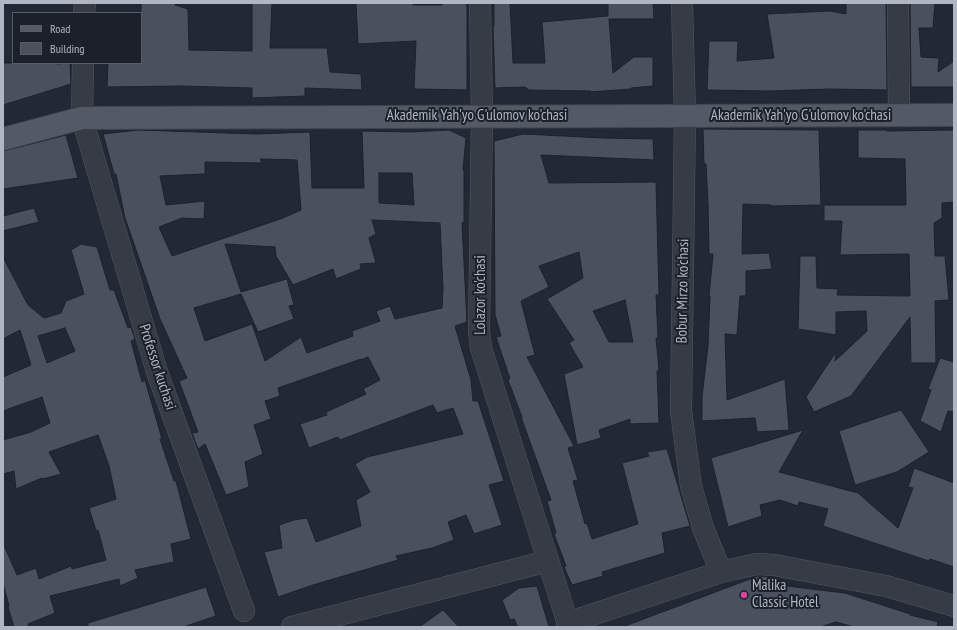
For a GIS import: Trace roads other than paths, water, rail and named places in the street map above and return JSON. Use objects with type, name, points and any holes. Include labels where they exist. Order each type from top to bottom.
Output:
[{"type":"main road","name":"Akademik Yah'yo G'ulomov ko'chasi","points":[[3,139],[82,118],[954,115]]},
{"type":"street","name":"Lolazor ko'chasi","points":[[480,3],[482,116],[479,331],[481,348],[568,625]]},
{"type":"street","name":"Bobur Mirzo ko'chasi","points":[[682,3],[685,116],[681,411],[691,486],[703,528],[721,572]]},
{"type":"street","points":[[898,3],[899,116]]},
{"type":"street","name":"Professor kuchasi","points":[[83,64],[82,118],[157,372],[244,611]]},
{"type":"street","points":[[292,627],[548,561]]},
{"type":"street","points":[[568,625],[721,572],[757,564],[774,565],[886,586],[954,606]]},
{"type":"place","name":"Malika Classic Hotel","points":[[744,595]]}]
